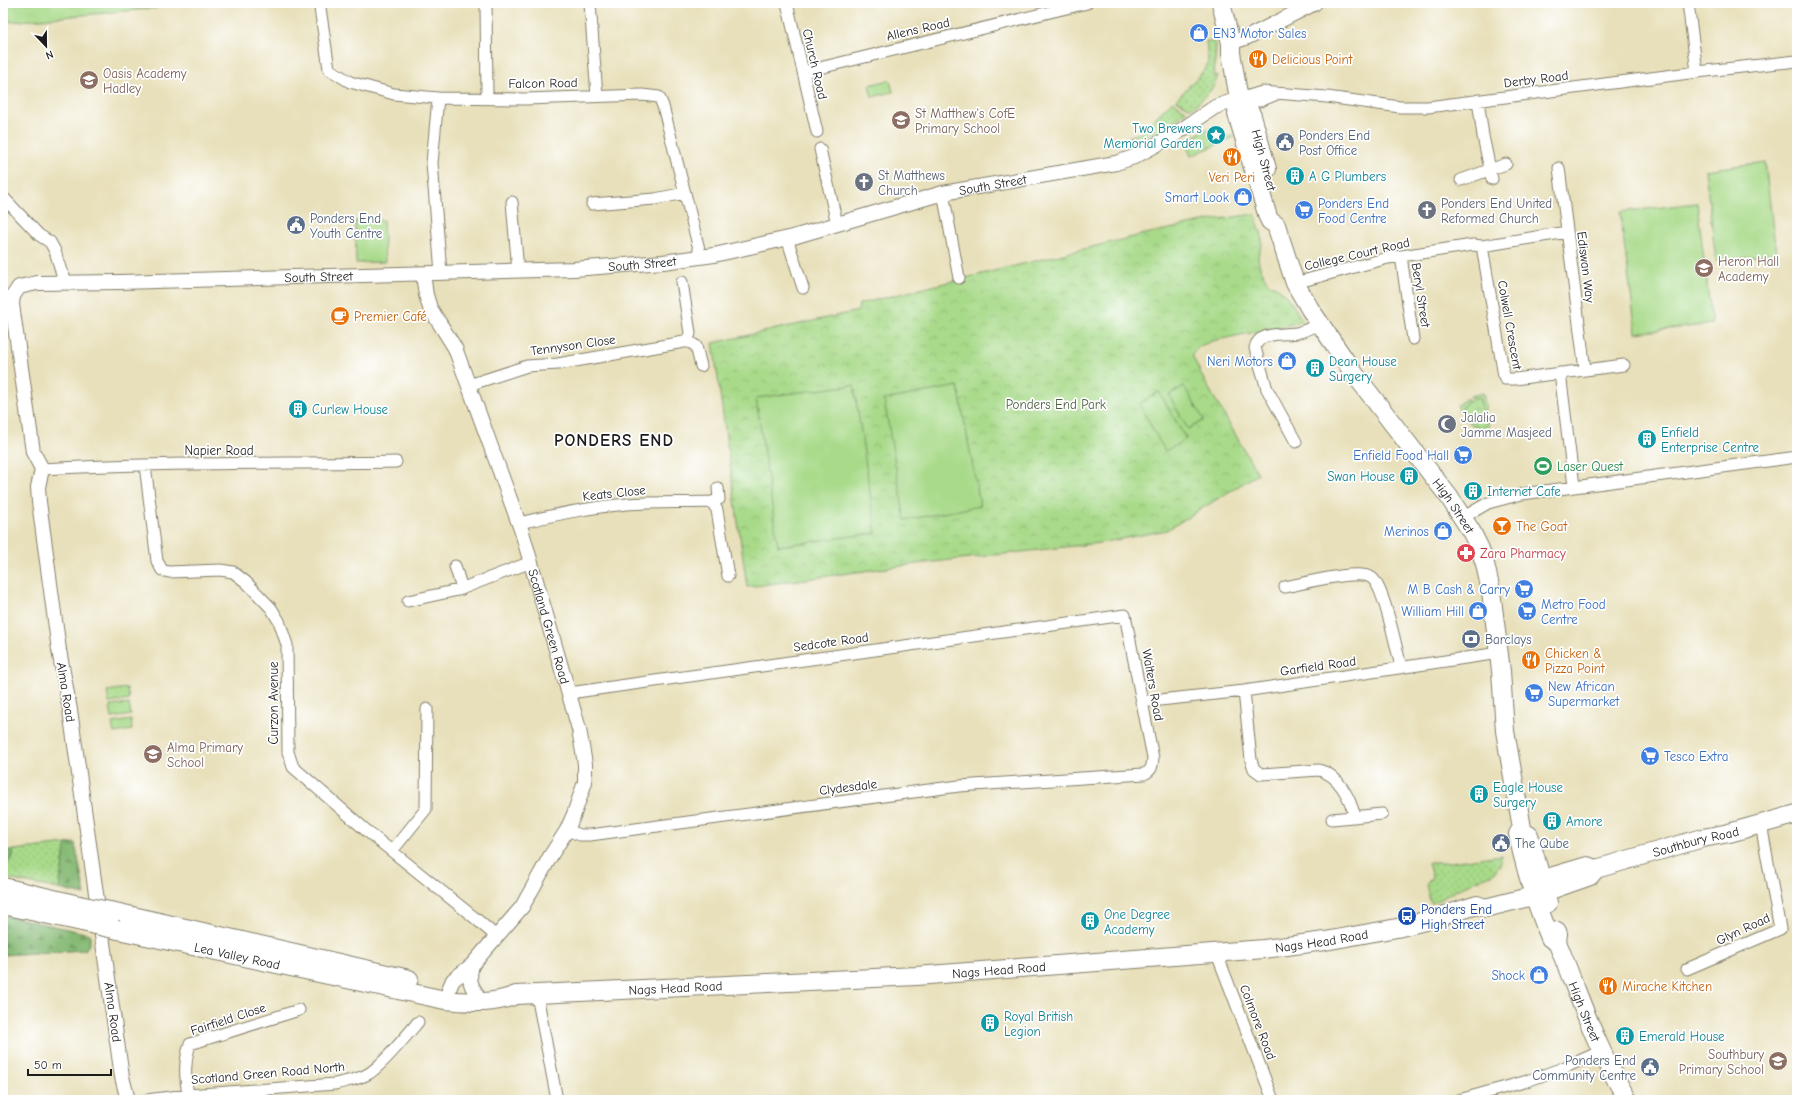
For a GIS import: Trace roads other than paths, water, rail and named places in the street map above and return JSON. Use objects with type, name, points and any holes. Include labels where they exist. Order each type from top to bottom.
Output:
[{"type":"main road","name":"High Street","points":[[1221,3],[1231,43],[1231,53],[1239,99],[1238,114],[1268,217],[1270,221],[1276,225],[1295,283],[1302,297],[1353,372],[1439,483],[1474,538],[1485,564],[1491,591],[1499,653],[1505,731],[1522,828],[1528,832],[1537,888],[1558,934],[1557,942],[1602,1051],[1628,1100]]},
{"type":"main road","name":"Southbury Road","points":[[1537,888],[1587,866],[1596,869],[1703,838],[1797,814]]},
{"type":"main road","name":"Lea Valley Road","points":[[3,887],[449,989],[450,996],[502,1001],[516,995]]},
{"type":"main road","name":"Nags Head Road","points":[[516,995],[916,976],[1216,954],[1325,941],[1429,920],[1477,905],[1482,898],[1537,888]]},
{"type":"main road","name":"Lea Valley Road","points":[[3,905],[445,1000],[475,998]]},
{"type":"street","points":[[486,3],[487,97]]},
{"type":"street","points":[[590,3],[597,96]]},
{"type":"street","name":"Church Road","points":[[787,3],[817,132]]},
{"type":"street","name":"Allens Road","points":[[803,72],[1087,3]]},
{"type":"street","points":[[1231,43],[1248,37],[1316,3]]},
{"type":"street","points":[[1688,3],[1698,72]]},
{"type":"street","name":"Falcon Road","points":[[320,8],[329,70],[350,82],[387,92],[438,98],[487,97],[526,99],[597,96],[659,96],[664,106],[701,257]]},
{"type":"street","name":"Derby Road","points":[[1239,99],[1257,93],[1279,93],[1327,97],[1400,107],[1428,107],[1698,72],[1797,61]]},
{"type":"street","points":[[438,98],[432,163],[441,273]]},
{"type":"street","name":"South Street","points":[[42,469],[34,458],[12,304],[13,296],[20,288],[37,283],[423,274],[604,268],[701,257],[787,238],[943,193],[1116,163],[1149,151],[1215,107],[1239,99]]},
{"type":"street","points":[[1478,100],[1483,136],[1491,174]]},
{"type":"street","points":[[820,149],[837,224]]},
{"type":"street","points":[[1461,180],[1491,174],[1506,164]]},
{"type":"street","name":"Ediswan Way","points":[[1558,168],[1585,370]]},
{"type":"street","points":[[599,200],[655,199],[685,193]]},
{"type":"street","points":[[943,193],[959,278]]},
{"type":"street","points":[[3,197],[39,234],[50,242],[55,251],[61,271],[67,282]]},
{"type":"street","points":[[510,209],[518,271]]},
{"type":"street","name":"College Court Road","points":[[1295,283],[1388,258],[1473,245],[1482,246],[1567,232]]},
{"type":"street","points":[[787,238],[803,288]]},
{"type":"street","name":"Colwell Crescent","points":[[1482,246],[1504,377],[1510,380],[1560,373]]},
{"type":"street","name":"Beryl Street","points":[[1401,256],[1413,339]]},
{"type":"street","name":"Scotland Green Road","points":[[423,274],[426,295],[430,308],[453,343],[519,523],[569,693],[583,746],[585,764],[585,782],[580,799],[567,830],[522,907],[472,965],[453,980],[449,989]]},
{"type":"street","points":[[682,282],[690,333],[689,337],[684,342]]},
{"type":"street","points":[[1296,442],[1266,389],[1255,348],[1256,344],[1262,338],[1301,331],[1319,323]]},
{"type":"street","points":[[684,342],[689,342],[696,346],[701,366]]},
{"type":"street","name":"Tennyson Close","points":[[469,385],[527,366],[558,364],[684,342]]},
{"type":"street","points":[[1574,486],[1560,373],[1624,365]]},
{"type":"street","points":[[1462,518],[1479,507],[1498,500],[1522,494],[1797,457]]},
{"type":"street","name":"Napier Road","points":[[42,469],[167,463],[396,462]]},
{"type":"street","name":"Curzon Avenue","points":[[146,465],[158,565],[162,570],[169,572],[220,570],[233,572],[262,596],[280,620],[287,645],[289,760],[297,771],[497,937]]},
{"type":"street","name":"Alma Road","points":[[42,469],[38,487],[39,502],[58,642],[70,710],[122,1077],[128,1100]]},
{"type":"street","points":[[718,488],[719,499],[712,502],[717,510],[728,576]]},
{"type":"street","name":"Keats Close","points":[[519,523],[559,514],[611,506],[642,503],[712,502]]},
{"type":"street","points":[[408,601],[462,589],[531,562]]},
{"type":"street","points":[[455,566],[462,589]]},
{"type":"street","points":[[1284,587],[1351,574],[1372,578],[1382,595],[1401,668]]},
{"type":"street","name":"Walters Road","points":[[1098,619],[1125,615],[1152,758],[1152,768],[1150,772],[1135,775]]},
{"type":"street","name":"Sedcote Road","points":[[569,693],[1098,619]]},
{"type":"street","name":"Garfield Road","points":[[1141,702],[1244,691],[1499,653]]},
{"type":"street","points":[[1244,691],[1251,760],[1254,769],[1261,774],[1319,770],[1328,772],[1338,783],[1347,797],[1355,817]]},
{"type":"street","points":[[392,851],[426,809],[427,710]]},
{"type":"street","name":"Clydesdale","points":[[567,830],[580,835],[590,835],[959,786],[1135,775]]},
{"type":"street","points":[[1332,819],[1382,814]]},
{"type":"street","name":"Glyn Road","points":[[1687,969],[1780,929],[1761,824]]},
{"type":"street","name":"Colmore Road","points":[[1216,954],[1273,1100]]},
{"type":"street","points":[[472,965],[470,975],[471,987],[475,998]]},
{"type":"street","points":[[537,995],[540,1019],[556,1100]]},
{"type":"street","name":"Fairfield Close","points":[[188,1095],[184,1070],[186,1055],[190,1044],[299,1010]]},
{"type":"street","name":"Scotland Green Road North","points":[[146,1100],[188,1095],[334,1084],[356,1079],[369,1074],[418,1022]]},
{"type":"street","points":[[1459,1100],[1521,1083],[1563,1068],[1602,1051]]},
{"type":"place","name":"EN3 Motor Sales","points":[[1199,33]]},
{"type":"place","name":"Delicious Point","points":[[1258,59]]},
{"type":"place","name":"Oasis Academy Hadley","points":[[89,80]]},
{"type":"place","name":"St Matthew's CofE Primary School","points":[[901,120]]},
{"type":"place","name":"Two Brewers Memorial Garden","points":[[1216,135]]},
{"type":"place","name":"Ponders End Post Office","points":[[1285,142]]},
{"type":"place","name":"Veri Peri","points":[[1232,157]]},
{"type":"place","name":"A G Plumbers","points":[[1295,176]]},
{"type":"place","name":"St Matthews Church","points":[[864,182]]},
{"type":"place","name":"Smart Look","points":[[1243,197]]},
{"type":"place","name":"Ponders End Food Centre","points":[[1304,210]]},
{"type":"place","name":"Ponders End United Reformed Church","points":[[1427,210]]},
{"type":"place","name":"Ponders End Youth Centre","points":[[296,225]]},
{"type":"place","name":"Heron Hall Academy","points":[[1704,268]]},
{"type":"place","name":"Premier Café","points":[[340,316]]},
{"type":"place","name":"Neri Motors","points":[[1287,361]]},
{"type":"place","name":"Dean House Surgery","points":[[1315,368]]},
{"type":"place","name":"Curlew House","points":[[298,409]]},
{"type":"place","name":"Jalalia Jamme Masjeed","points":[[1447,424]]},
{"type":"place","name":"Enfield Enterprise Centre","points":[[1647,439]]},
{"type":"place","name":"Enfield Food Hall","points":[[1463,455]]},
{"type":"place","name":"Laser Quest","points":[[1543,466]]},
{"type":"place","name":"Swan House","points":[[1409,476]]},
{"type":"place","name":"Internet Cafe","points":[[1473,491]]},
{"type":"place","name":"The Goat","points":[[1502,526]]},
{"type":"place","name":"Merinos","points":[[1443,531]]},
{"type":"place","name":"Zara Pharmacy","points":[[1466,553]]},
{"type":"place","name":"M B Cash & Carry","points":[[1524,589]]},
{"type":"place","name":"William Hill","points":[[1478,611]]},
{"type":"place","name":"Metro Food Centre","points":[[1527,611]]},
{"type":"place","name":"Barclays","points":[[1471,639]]},
{"type":"place","name":"Chicken & Pizza Point","points":[[1531,660]]},
{"type":"place","name":"New African Supermarket","points":[[1534,693]]},
{"type":"place","name":"Alma Primary School","points":[[153,754]]},
{"type":"place","name":"Tesco Extra","points":[[1650,756]]},
{"type":"place","name":"Eagle House Surgery","points":[[1479,794]]},
{"type":"place","name":"Amore","points":[[1552,821]]},
{"type":"place","name":"The Qube","points":[[1501,843]]},
{"type":"place","name":"Ponders End High Street","points":[[1407,916]]},
{"type":"place","name":"One Degree Academy","points":[[1090,921]]},
{"type":"place","name":"Shock","points":[[1539,975]]},
{"type":"place","name":"Mirache Kitchen","points":[[1608,986]]},
{"type":"place","name":"Royal British Legion","points":[[990,1023]]},
{"type":"place","name":"Emerald House","points":[[1625,1036]]},
{"type":"place","name":"Southbury Primary School","points":[[1778,1061]]},
{"type":"place","name":"Ponders End Community Centre","points":[[1650,1067]]},
{"type":"district","name":"PONDERS END","points":[[614,440]]},
{"type":"park label","name":"Ponders End Park","points":[[1056,404]]}]
